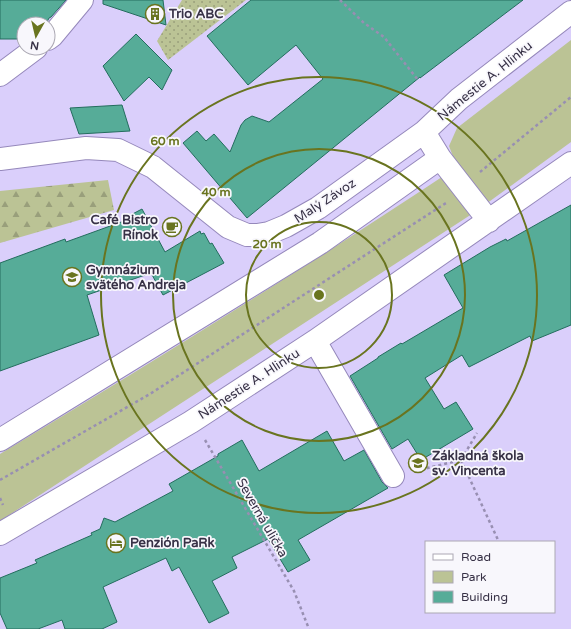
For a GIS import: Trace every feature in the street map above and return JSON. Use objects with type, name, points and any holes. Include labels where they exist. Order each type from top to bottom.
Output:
[{"type":"street","points":[[56,31],[82,0]]},
{"type":"street","name":"Námestie A. Hlinku","points":[[424,132],[459,99],[571,12]]},
{"type":"street","points":[[0,75],[25,56]]},
{"type":"street","points":[[424,132],[440,158],[489,221]]},
{"type":"street","name":"Malý Závoz","points":[[0,158],[86,148],[118,150],[153,167],[236,232],[247,235],[257,235],[268,233],[286,226],[318,208],[424,132]]},
{"type":"street","points":[[0,440],[320,243],[440,158]]},
{"type":"street","name":"Námestie A. Hlinku","points":[[0,534],[191,422],[315,341],[362,306],[489,221],[571,163]]},
{"type":"street","points":[[315,341],[393,476]]},
{"type":"path","points":[[340,0],[364,23],[384,37],[418,80]]},
{"type":"path","points":[[0,480],[150,394],[465,191],[470,180],[571,97]]},
{"type":"path","name":"Severná ulička","points":[[191,422],[203,437],[294,591],[309,629]]},
{"type":"path","points":[[393,476],[461,460],[477,433]]},
{"type":"path","points":[[461,460],[499,541]]},
{"type":"green space","points":[[182,0],[246,0],[168,60],[157,41]]},
{"type":"green space","points":[[571,40],[571,142],[475,212],[0,521],[0,454],[230,313],[457,167],[449,146],[457,128]]},
{"type":"green space","points":[[108,180],[114,210],[0,243],[0,191]]},
{"type":"building","points":[[0,0],[66,0],[52,16],[16,16],[16,39],[0,39]]},
{"type":"building","name":"Trio ABC","points":[[103,0],[163,0],[166,25],[103,4]]},
{"type":"building","points":[[251,0],[523,0],[420,77],[247,218],[183,143],[197,131],[206,141],[214,134],[230,152],[241,125],[245,120],[252,116],[269,122],[323,79],[296,45],[248,85],[207,36]]},
{"type":"building","points":[[136,34],[172,70],[162,90],[149,77],[124,101],[103,66]]},
{"type":"building","points":[[122,105],[130,131],[79,134],[70,108]]},
{"type":"building","points":[[571,205],[571,325],[532,341],[530,336],[469,367],[462,355],[425,378],[444,409],[456,402],[473,429],[421,460],[408,439],[392,449],[350,376],[401,343],[402,344],[463,308],[444,275],[490,247],[506,239],[507,241]]},
{"type":"building","name":"Gymnázium svätého Andreja","points":[[142,209],[165,252],[200,231],[201,234],[204,233],[210,244],[212,243],[224,263],[163,295],[151,273],[87,295],[99,335],[0,371],[0,263],[65,239],[66,242],[124,221],[123,219]]},
{"type":"building","points":[[327,431],[344,461],[364,450],[382,482],[388,488],[298,540],[310,560],[288,572],[268,539],[232,557],[237,568],[212,581],[229,613],[209,623],[179,567],[172,571],[166,558],[103,587],[117,622],[102,629],[65,629],[62,620],[38,629],[7,629],[0,613],[0,578],[37,563],[35,560],[92,535],[91,533],[100,529],[104,518],[115,522],[173,491],[169,484],[218,456],[218,454],[242,440],[259,471]]},
{"type":"place","name":"Trio ABC","points":[[155,14]]},
{"type":"place","name":"Café Bistro Rínok","points":[[172,227]]},
{"type":"place","name":"Gymnázium svätého Andreja","points":[[72,277]]},
{"type":"place","name":"Základná škola sv. Vincenta","points":[[418,463]]},
{"type":"place","name":"Penzión PaRk","points":[[116,543]]}]
